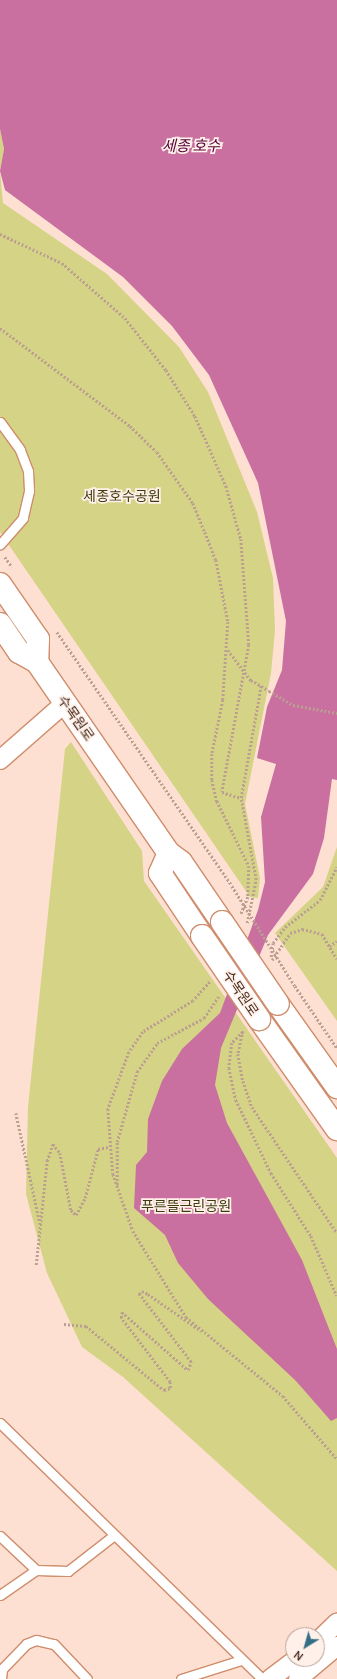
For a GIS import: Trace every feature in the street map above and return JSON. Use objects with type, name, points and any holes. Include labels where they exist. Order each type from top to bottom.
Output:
[{"type":"street","points":[[7,576],[38,639],[37,662]]},
{"type":"street","name":"수목원로","points":[[0,624],[19,652],[37,662],[66,702],[169,854],[181,862],[337,1087]]},
{"type":"street","points":[[0,760],[66,702]]},
{"type":"street","name":"수목원로","points":[[169,854],[160,873],[202,936],[251,1026],[337,1129]]},
{"type":"street","points":[[325,1634],[337,1623]]},
{"type":"street","points":[[270,1679],[303,1673],[337,1646]]},
{"type":"lane","points":[[0,422],[20,450],[28,471],[29,491],[23,518],[0,544]]},
{"type":"lane","points":[[0,1423],[112,1536],[262,1679]]},
{"type":"lane","points":[[0,1536],[36,1570]]},
{"type":"lane","points":[[0,1595],[36,1570],[68,1571],[112,1536]]},
{"type":"lane","points":[[1,1679],[2,1669],[26,1644],[36,1640],[54,1644],[87,1679]]},
{"type":"lane","points":[[181,1679],[242,1660]]},
{"type":"path","points":[[0,234],[62,263],[100,293],[166,370],[195,416],[226,486],[241,539],[249,644],[222,792],[241,798]]},
{"type":"path","points":[[0,550],[7,576]]},
{"type":"path","points":[[55,628],[232,886],[295,986],[337,1048]]},
{"type":"path","points":[[228,650],[244,671],[269,691],[293,704],[337,713]]},
{"type":"path","points":[[271,961],[273,943],[285,927],[320,900],[337,867]]},
{"type":"path","points":[[329,946],[337,941]]},
{"type":"path","points":[[251,1026],[232,1043],[229,1068],[236,1100],[271,1173],[311,1236],[337,1296]]},
{"type":"path","points":[[16,1113],[40,1224]]},
{"type":"path","points":[[36,1265],[47,1161],[53,1144],[60,1153],[70,1210],[76,1215],[85,1198],[98,1149],[108,1147]]},
{"type":"path","points":[[64,1324],[86,1326],[164,1390],[170,1388],[170,1382],[121,1318],[122,1312],[188,1370],[191,1362],[139,1294],[142,1291],[148,1294],[208,1336]]},
{"type":"green space","points":[[0,129],[4,149],[0,171]]},
{"type":"green space","name":"세종호수공원","points":[[0,171],[3,203],[107,274],[179,347],[208,392],[257,512],[273,578],[275,631],[271,673],[245,804],[260,878],[258,898],[250,897],[0,532]]},
{"type":"green space","name":"푸른뜰근린공원","points":[[71,742],[142,851],[144,881],[337,1158],[337,1571],[123,1377],[82,1347],[47,1273],[26,1194],[28,1107],[65,749]]},
{"type":"green space","points":[[337,847],[337,1021],[275,933],[323,887]]},
{"type":"water","name":"세종 호수","points":[[0,0],[337,0],[337,780],[332,779],[324,838],[313,874],[268,935],[221,1048],[215,1085],[227,1123],[302,1260],[337,1349],[337,1418],[331,1421],[296,1381],[208,1299],[178,1263],[165,1235],[134,1208],[136,1165],[147,1152],[148,1119],[162,1081],[182,1049],[220,1013],[258,910],[265,882],[261,817],[276,764],[257,758],[267,707],[282,670],[286,621],[258,483],[209,375],[172,326],[123,277],[5,190],[0,171],[4,149],[0,129]]}]
